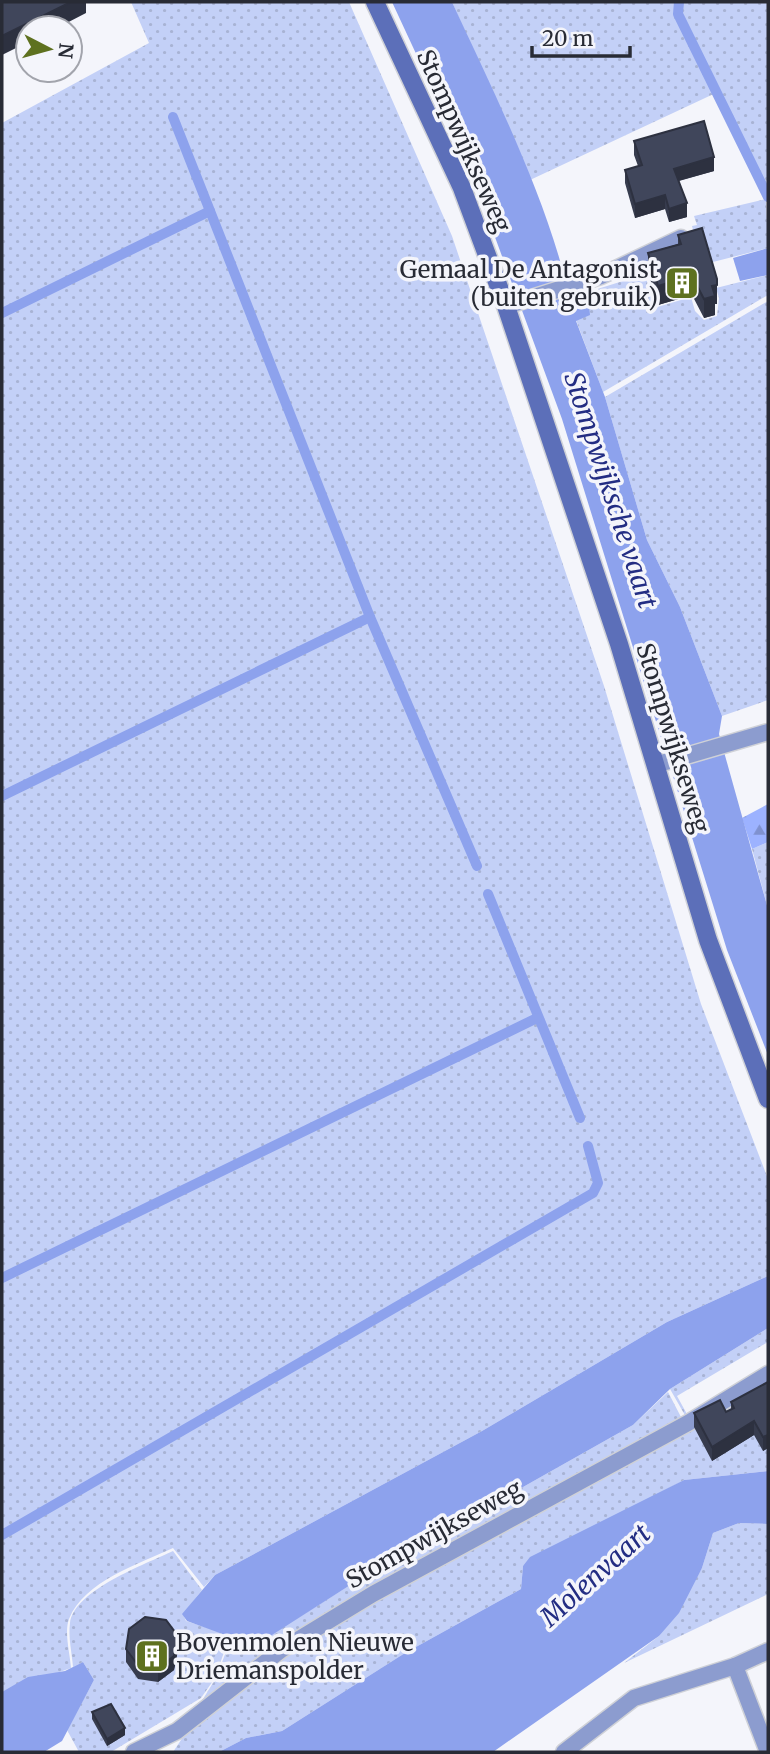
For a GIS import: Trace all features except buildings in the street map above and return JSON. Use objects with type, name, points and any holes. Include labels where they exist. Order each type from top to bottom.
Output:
[{"type":"street","name":"Stompwijkseweg","points":[[375,2],[462,188],[511,304],[660,763],[708,940],[768,1098]]},
{"type":"lane","points":[[511,304],[601,276],[681,238]]},
{"type":"lane","points":[[660,763],[768,732]]},
{"type":"lane","name":"Stompwijkseweg","points":[[134,1752],[177,1731],[281,1650],[384,1588],[688,1423],[768,1374]]},
{"type":"lane","points":[[564,1752],[634,1698],[735,1666],[768,1651]]},
{"type":"lane","points":[[735,1666],[768,1752]]},
{"type":"shaded area","points":[[131,2],[349,2],[452,236],[604,686],[701,1004],[768,1179],[768,1276],[667,1322],[482,1431],[215,1575],[204,1587],[173,1548],[114,1575],[87,1594],[69,1619],[67,1637],[71,1668],[2,1692],[2,123],[74,84],[84,84],[84,78],[149,43]]},
{"type":"shaded area","points":[[452,2],[768,2],[768,190],[720,91],[530,180]]},
{"type":"shaded area","points":[[766,199],[768,248],[709,263],[697,246],[692,226],[697,225],[694,216]]},
{"type":"shaded area","points":[[645,274],[654,308],[691,297],[695,311],[704,320],[717,316],[719,298],[716,288],[768,275],[768,295],[603,392],[576,320],[588,306],[572,311],[569,298]]},
{"type":"shaded area","points":[[768,301],[768,700],[722,716],[680,607],[647,540],[605,397]]},
{"type":"shaded area","points":[[768,842],[768,909],[752,849]]},
{"type":"shaded area","points":[[768,1328],[768,1342],[677,1396],[688,1416],[686,1417],[670,1389]]},
{"type":"shaded area","points":[[768,1385],[768,1471],[684,1480],[523,1566],[521,1589],[405,1653],[282,1731],[246,1738],[219,1752],[173,1752],[185,1734],[274,1664],[524,1517]]},
{"type":"shaded area","points":[[668,1392],[681,1417],[387,1578],[290,1637],[185,1713],[203,1699],[216,1678],[232,1636],[247,1643],[261,1641],[355,1582],[633,1425]]},
{"type":"shaded area","points":[[739,1523],[768,1524],[768,1594],[624,1663],[659,1636],[702,1568],[713,1533]]},
{"type":"shaded area","points":[[173,1551],[202,1590],[183,1614],[186,1621],[230,1635],[215,1678],[201,1698],[111,1752],[79,1752],[67,1730],[94,1680],[83,1662],[73,1667],[70,1623],[74,1611],[97,1589]]},
{"type":"green space","points":[[768,804],[768,842],[752,849],[742,818]]},
{"type":"water","name":"Stompwijksche vaart","points":[[392,2],[452,2],[537,193],[563,272],[572,310],[589,306],[590,315],[576,321],[605,397],[647,540],[680,607],[722,716],[719,734],[768,909],[768,1055],[727,950],[562,419],[471,172]]},
{"type":"water","points":[[768,248],[768,275],[740,281],[733,258]]},
{"type":"water","points":[[768,1276],[768,1328],[670,1389],[633,1425],[355,1582],[261,1642],[247,1643],[187,1621],[182,1614],[215,1575],[482,1431],[667,1322]]},
{"type":"water","name":"Molenvaart","points":[[768,1471],[768,1524],[739,1523],[713,1533],[702,1568],[679,1613],[659,1636],[493,1752],[219,1752],[246,1738],[282,1731],[405,1653],[521,1589],[523,1566],[530,1557],[684,1480]]},
{"type":"water","points":[[83,1662],[94,1680],[62,1741],[44,1752],[2,1752],[2,1692],[28,1677],[65,1671]]},
{"type":"waterway","points":[[679,2],[678,14],[768,197]]},
{"type":"waterway","points":[[173,117],[370,617],[477,866]]},
{"type":"waterway","points":[[2,313],[210,211]]},
{"type":"waterway","points":[[2,796],[370,617]]},
{"type":"waterway","points":[[488,894],[580,1118]]},
{"type":"waterway","points":[[2,1278],[537,1018]]},
{"type":"waterway","points":[[2,1535],[593,1193],[598,1183],[588,1146]]},
{"type":"place","name":"Gemaal De Antagonist (buiten gebruik)","points":[[682,283]]},
{"type":"place","name":"Bovenmolen Nieuwe Driemanspolder","points":[[152,1656]]}]
